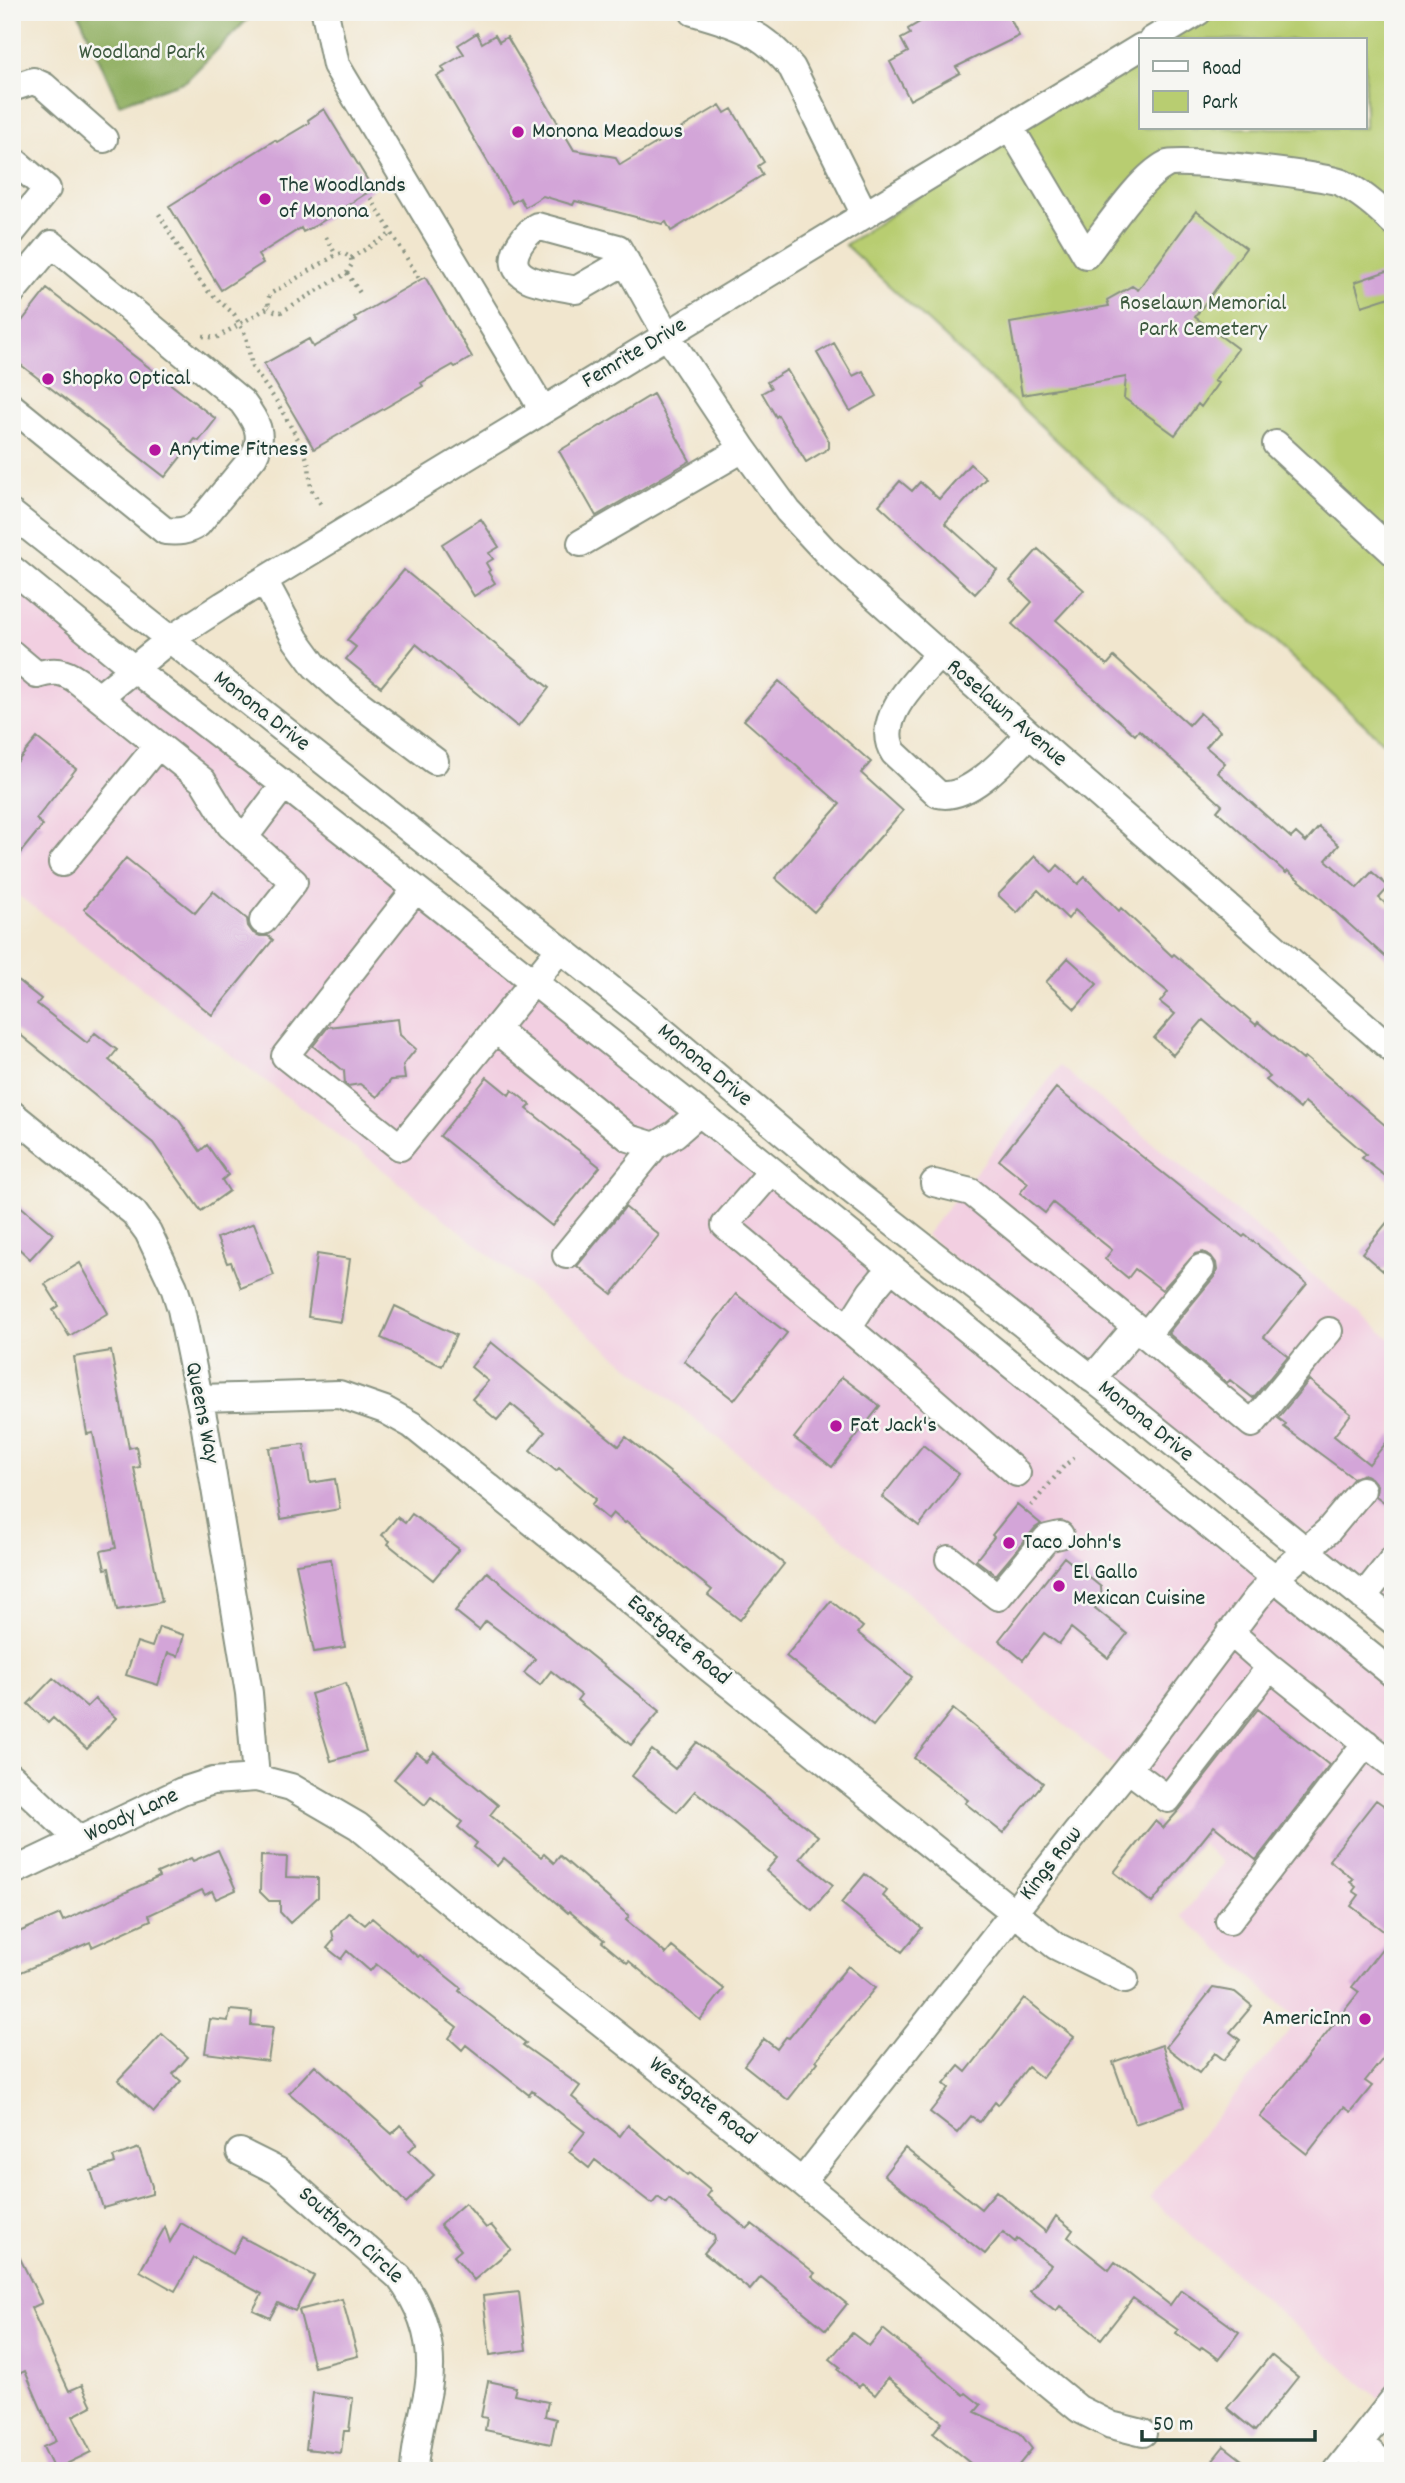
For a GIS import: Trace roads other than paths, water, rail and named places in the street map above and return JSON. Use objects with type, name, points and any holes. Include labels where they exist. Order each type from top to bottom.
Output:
[{"type":"street","points":[[326,12],[336,65],[543,410]]},
{"type":"street","points":[[693,12],[733,23],[778,51],[792,68],[865,215]]},
{"type":"street","points":[[1155,38],[1198,12]]},
{"type":"street","name":"Femrite Drive","points":[[99,697],[169,640],[264,580],[1139,48]]},
{"type":"street","points":[[12,88],[33,81],[44,86],[104,139]]},
{"type":"street","points":[[1010,127],[1086,256],[1146,179],[1169,162],[1200,162],[1339,182],[1374,202],[1393,222]]},
{"type":"street","points":[[12,159],[47,189],[12,232]]},
{"type":"street","points":[[12,292],[52,244],[242,402],[254,417],[260,433],[260,444],[254,456],[190,530],[165,531],[16,417]]},
{"type":"street","name":"Roselawn Avenue","points":[[626,261],[667,335],[743,449],[788,511],[828,554],[939,655],[1393,1050]]},
{"type":"street","points":[[1276,444],[1393,552]]},
{"type":"street","points":[[581,543],[743,449]]},
{"type":"street","name":"Monona Drive","points":[[12,514],[651,1021],[850,1189],[1393,1621]]},
{"type":"street","name":"Monona Drive","points":[[12,569],[134,669],[772,1171],[1393,1674]]},
{"type":"street","points":[[264,580],[296,640],[315,666],[345,693],[435,761]]},
{"type":"street","points":[[12,654],[37,675],[47,671],[64,671],[203,781],[230,825],[294,882],[263,921]]},
{"type":"street","points":[[939,655],[906,691],[894,713],[889,733],[889,746],[894,753],[938,794],[953,794],[995,770],[1029,734]]},
{"type":"street","points":[[62,863],[158,744]]},
{"type":"street","points":[[244,838],[284,785]]},
{"type":"street","points":[[416,889],[285,1056],[400,1147],[560,949]]},
{"type":"street","points":[[495,1029],[629,1139],[655,1146]]},
{"type":"street","points":[[566,1255],[655,1146],[675,1134],[699,1113]]},
{"type":"street","name":"Queens Way","points":[[12,1114],[134,1213],[148,1232],[174,1287],[199,1398],[249,1693],[256,1778]]},
{"type":"street","points":[[772,1171],[725,1225],[1017,1473]]},
{"type":"street","points":[[934,1183],[971,1192],[1252,1424],[1329,1331]]},
{"type":"street","points":[[848,1328],[891,1268]]},
{"type":"street","points":[[1092,1379],[1201,1268]]},
{"type":"street","name":"Eastgate Road","points":[[199,1398],[339,1394],[385,1410],[412,1425],[634,1604],[699,1660],[1056,1946],[1125,1980]]},
{"type":"street","name":"Kings Row","points":[[802,2182],[1128,1769],[1230,1632],[1275,1578],[1328,1531],[1362,1490]]},
{"type":"street","points":[[948,1559],[998,1598],[1047,1538],[1060,1535]]},
{"type":"street","points":[[1363,1597],[1393,1559]]},
{"type":"street","points":[[1230,1632],[1393,1765]]},
{"type":"street","points":[[1128,1769],[1168,1799],[1270,1667]]},
{"type":"street","points":[[1229,1921],[1366,1743]]},
{"type":"street","points":[[12,1777],[79,1840]]},
{"type":"street","name":"Woody Lane","points":[[12,1872],[182,1791],[213,1781],[256,1778]]},
{"type":"street","name":"Westgate Road","points":[[256,1778],[291,1787],[358,1826],[458,1909],[802,2182],[1079,2409],[1111,2425],[1143,2433]]},
{"type":"street","name":"Southern Circle","points":[[240,2152],[278,2171],[399,2277],[415,2298],[425,2324],[429,2388],[415,2451],[414,2471]]},
{"type":"street","points":[[1338,2471],[1393,2400]]},
{"type":"street","points":[[1359,2443],[1392,2471]]},
{"type":"place","name":"Monona Meadows","points":[[518,132]]},
{"type":"place","name":"The Woodlands of Monona","points":[[265,199]]},
{"type":"place","name":"Shopko Optical","points":[[48,379]]},
{"type":"place","name":"Anytime Fitness","points":[[155,450]]},
{"type":"place","name":"Fat Jack's","points":[[836,1426]]},
{"type":"place","name":"Taco John's","points":[[1009,1543]]},
{"type":"place","name":"El Gallo Mexican Cuisine","points":[[1059,1586]]},
{"type":"place","name":"AmericInn","points":[[1365,2019]]},
{"type":"park label","name":"Woodland Park","points":[[142,53]]},
{"type":"park label","name":"Roselawn Memorial Park Cemetery","points":[[1203,317]]}]
